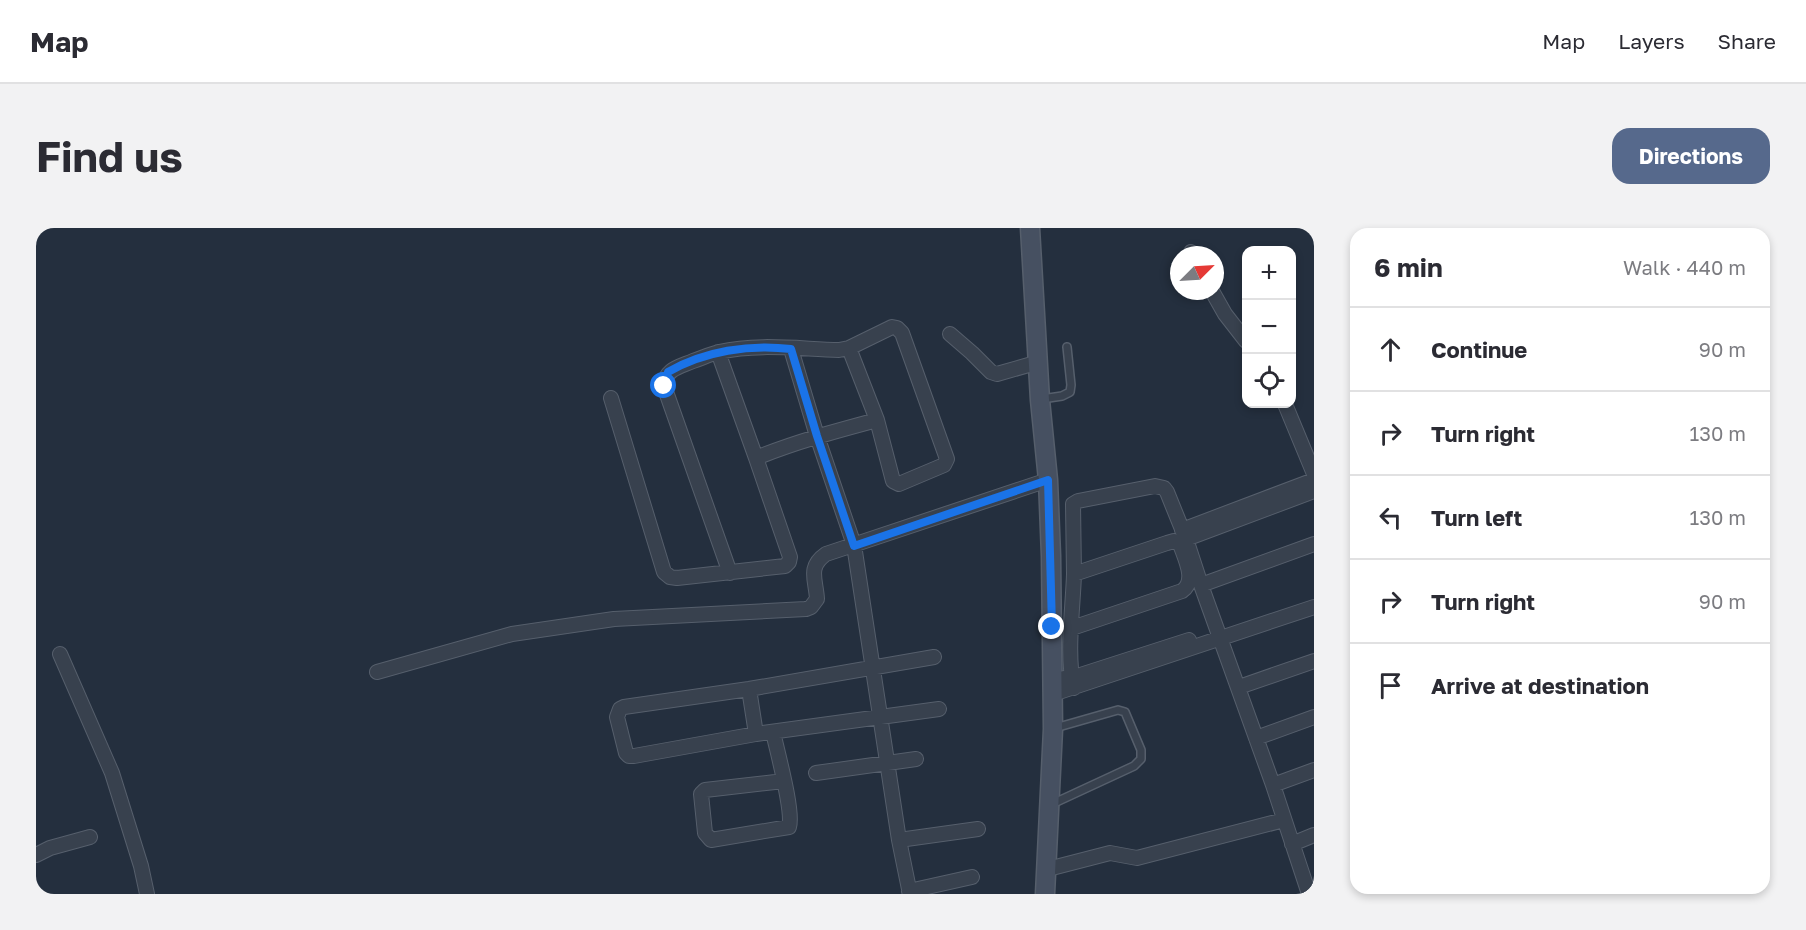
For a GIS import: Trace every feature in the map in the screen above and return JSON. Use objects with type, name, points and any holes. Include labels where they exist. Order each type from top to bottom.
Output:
[{"type":"street","points":[[1030,228],[1040,399],[1063,685]]},
{"type":"street","points":[[1217,300],[1242,336]]},
{"type":"street","points":[[730,573],[664,386],[668,372],[718,352],[756,347],[839,350],[849,348],[892,327],[897,328],[902,333],[947,459],[940,468],[899,484],[891,478],[878,420],[849,348]]},
{"type":"street","points":[[950,334],[972,352],[990,372],[997,374],[1039,362]]},
{"type":"street","points":[[791,349],[854,546],[909,892],[972,877]]},
{"type":"street","points":[[611,398],[664,572],[670,577],[678,578],[785,566],[789,562],[788,551],[718,352]]},
{"type":"street","points":[[1286,408],[1314,474]]},
{"type":"street","points":[[756,458],[817,436],[878,420]]},
{"type":"street","points":[[377,672],[512,634],[614,619],[806,609],[811,607],[817,599],[814,572],[818,559],[826,554],[1048,480]]},
{"type":"street","points":[[1184,534],[1314,480]]},
{"type":"street","points":[[1045,894],[1053,729],[1072,628],[1073,504],[1078,501],[1160,486],[1167,492],[1184,534],[1309,894]]},
{"type":"street","points":[[1184,534],[1314,491]]},
{"type":"street","points":[[1072,628],[1182,591],[1188,587],[1190,581],[1180,544],[1174,541],[1074,574]]},
{"type":"street","points":[[1201,585],[1314,544]]},
{"type":"street","points":[[1220,635],[1314,598]]},
{"type":"street","points":[[1063,685],[1314,607]]},
{"type":"street","points":[[60,654],[112,773],[141,866],[147,894]]},
{"type":"street","points":[[934,657],[749,689],[624,707],[620,709],[617,717],[626,753],[629,756],[773,732],[939,709]]},
{"type":"street","points":[[1239,687],[1314,661]]},
{"type":"street","points":[[749,689],[756,735]]},
{"type":"street","points":[[1256,738],[1314,717]]},
{"type":"street","points":[[773,732],[784,781],[791,824],[789,827],[711,840],[705,833],[701,794],[705,790],[784,781]]},
{"type":"street","points":[[816,773],[916,759]]},
{"type":"street","points":[[1273,786],[1314,770]]},
{"type":"street","points":[[1048,868],[1110,853],[1137,858],[1284,820]]},
{"type":"street","points":[[899,840],[978,829]]},
{"type":"street","points":[[1292,844],[1314,835]]},
{"type":"street","points":[[36,855],[50,848],[90,837]]},
{"type":"lane","points":[[1040,399],[1062,396],[1070,392],[1067,347]]},
{"type":"lane","points":[[1050,806],[1134,766],[1141,759],[1141,750],[1125,712],[1118,710],[1053,729]]},
{"type":"route","points":[[664,386],[668,372],[718,352],[756,347],[791,349],[854,546],[1048,480],[1052,627]]}]
